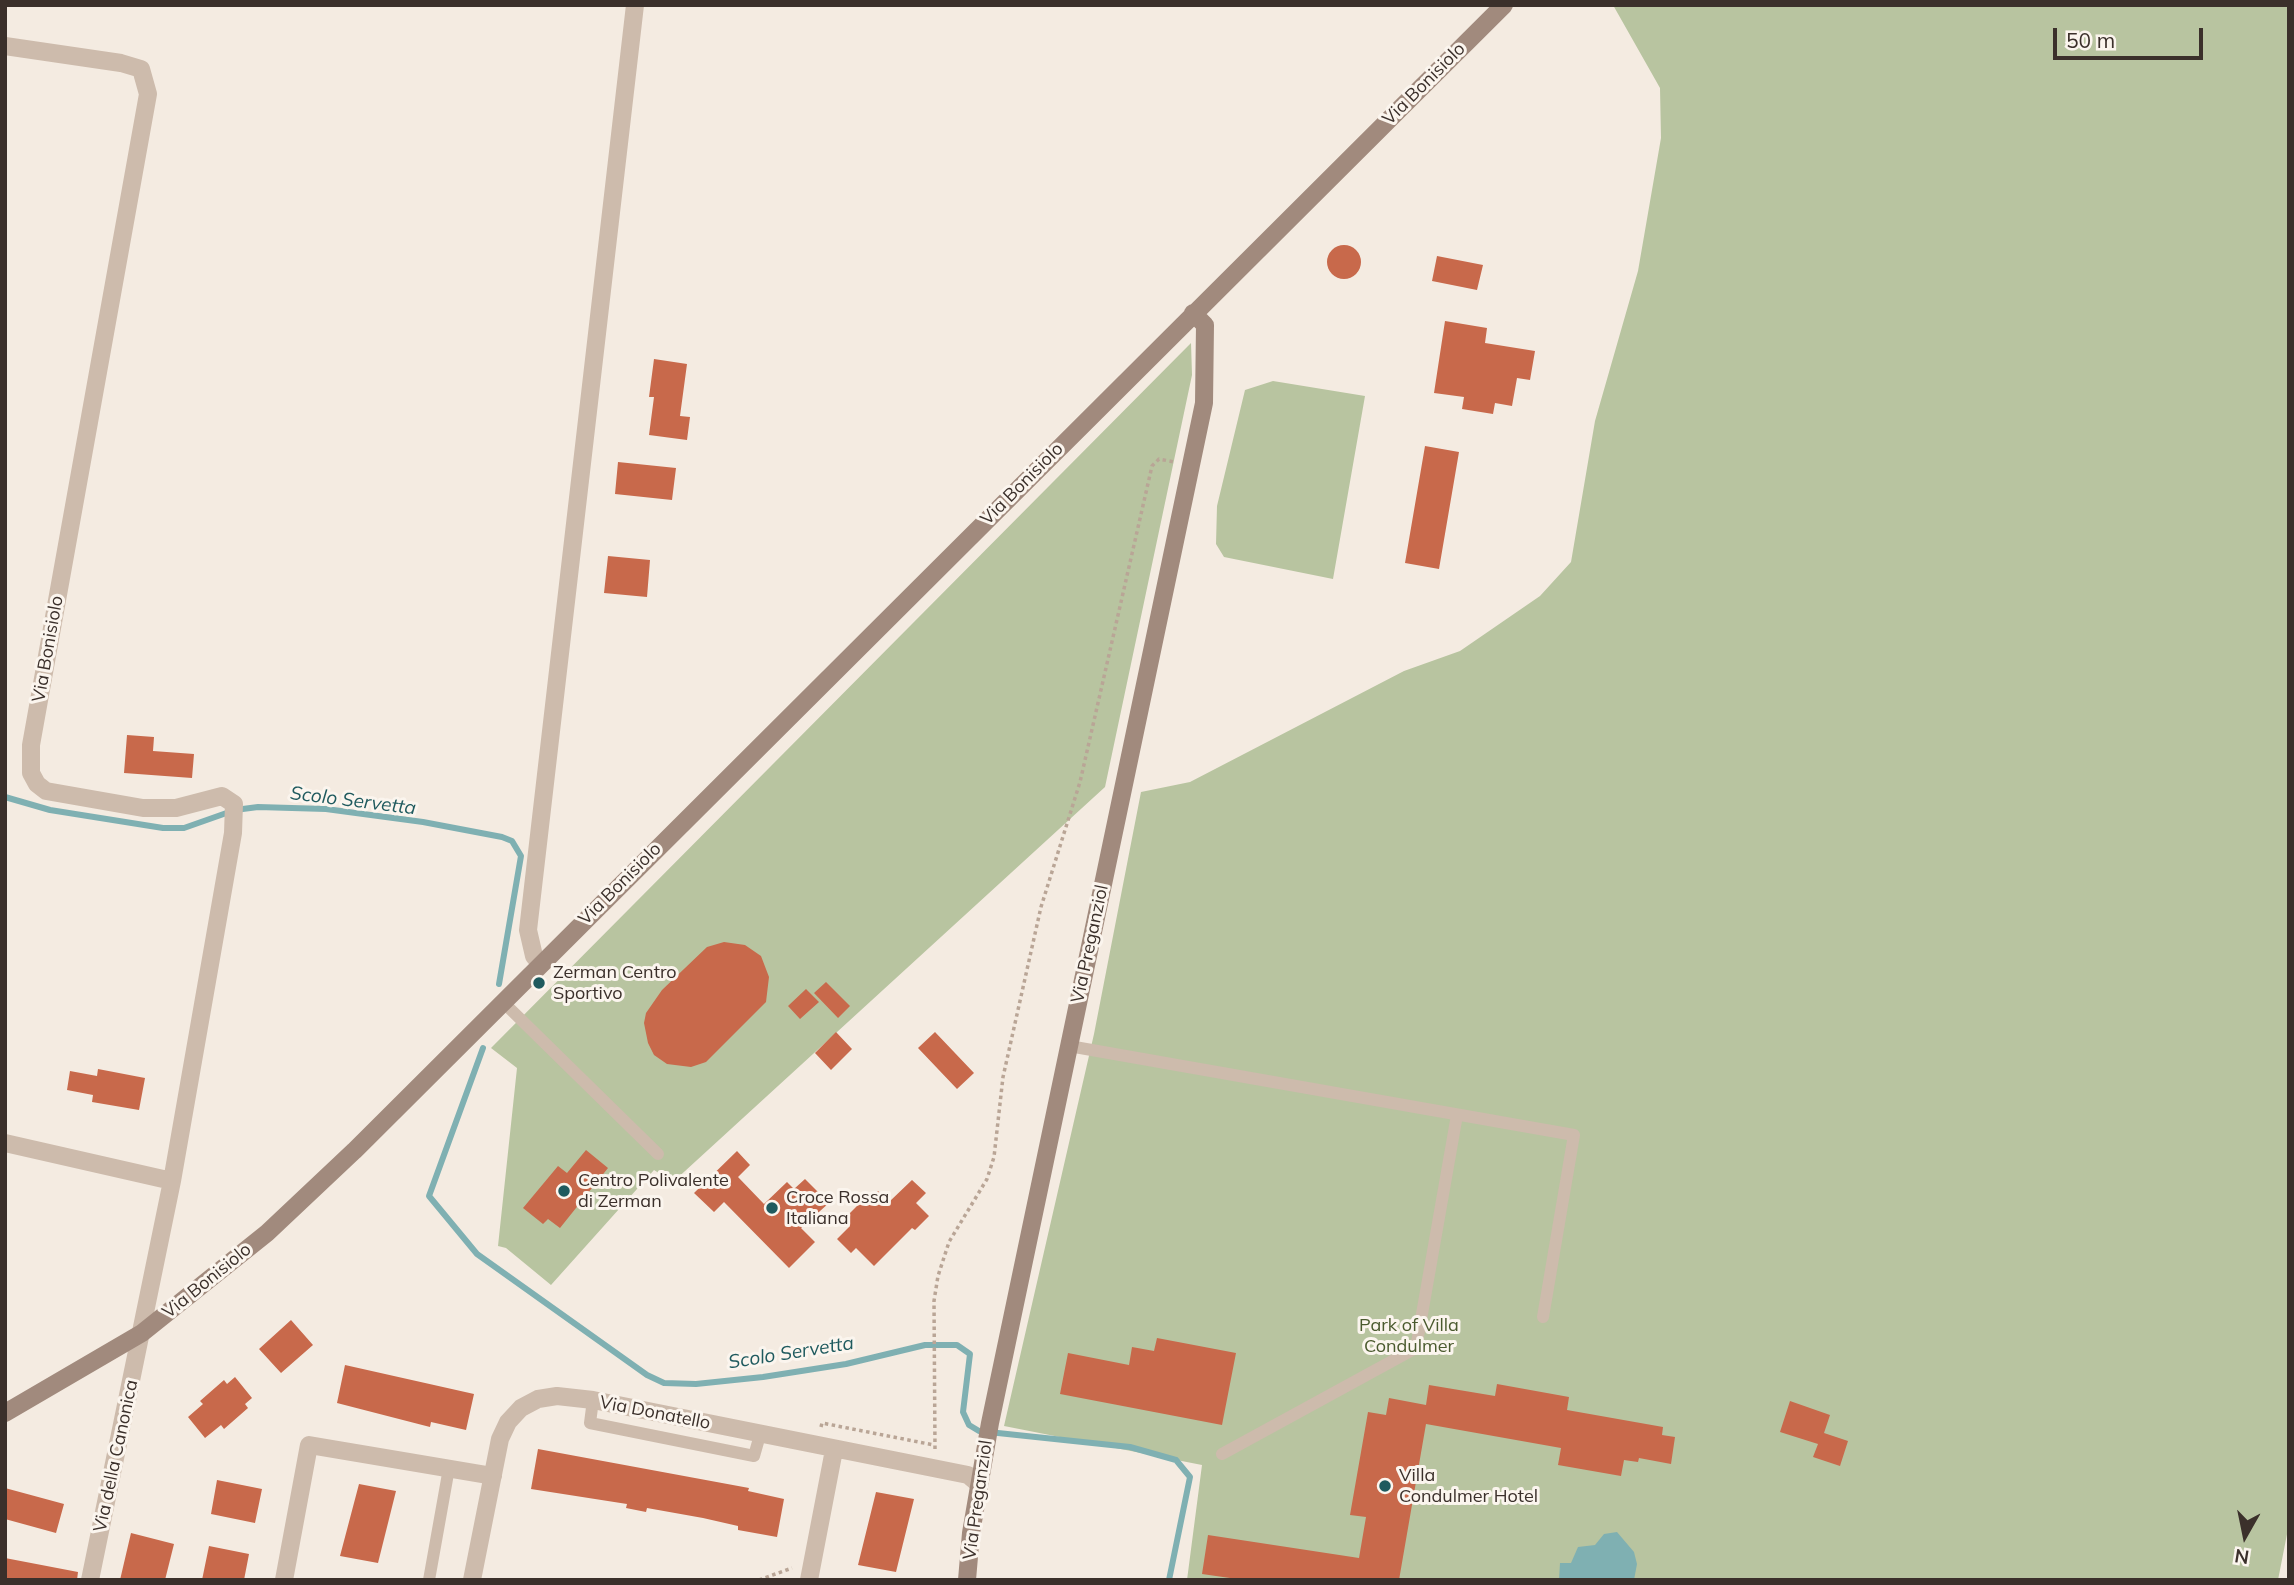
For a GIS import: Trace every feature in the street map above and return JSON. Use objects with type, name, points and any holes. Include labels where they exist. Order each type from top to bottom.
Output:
[{"type":"main road","name":"Via Bonisiolo","points":[[5,1413],[142,1333],[267,1233],[354,1151],[1504,5]]},
{"type":"main road","name":"Via Preganziol","points":[[967,1580],[976,1476],[988,1432],[1204,403],[1205,325],[1193,313]]},
{"type":"street","points":[[541,964],[534,956],[528,930],[635,5]]},
{"type":"street","name":"Via Bonisiolo","points":[[5,46],[121,63],[141,69],[148,94],[31,745],[31,773],[37,784],[46,791],[143,808],[176,808],[222,796],[234,812],[172,1181],[142,1333]]},
{"type":"street","points":[[5,1143],[172,1181]]},
{"type":"street","name":"Via della Canonica","points":[[90,1580],[142,1333]]},
{"type":"street","name":"Via Donatello","points":[[472,1580],[500,1439],[508,1422],[521,1408],[538,1399],[557,1396],[593,1400],[834,1450],[976,1476]]},
{"type":"street","points":[[284,1580],[309,1445],[492,1476]]},
{"type":"street","points":[[810,1574],[834,1450]]},
{"type":"lane","points":[[503,1002],[658,1154]]},
{"type":"lane","points":[[1069,1046],[1574,1135],[1543,1317]]},
{"type":"lane","points":[[1222,1454],[1416,1348],[1457,1115]]},
{"type":"lane","points":[[429,1580],[449,1468]]},
{"type":"path","points":[[934,1469],[934,1301],[945,1253],[966,1210],[987,1179],[994,1157],[1003,1077],[1041,907],[1080,782],[1152,466],[1159,459],[1191,465]]},
{"type":"path","points":[[759,1580],[796,1567],[810,1574]]},
{"type":"green space","name":"Park of Villa Condulmer","points":[[1613,5],[2289,5],[2289,1524],[2278,1580],[1187,1580],[1202,1465],[1004,1426],[1094,1034],[1141,792],[1190,782],[1404,671],[1460,651],[1540,596],[1571,562],[1595,421],[1638,271],[1661,138],[1660,88]]},
{"type":"green space","points":[[1191,343],[1192,375],[1105,787],[673,1182],[654,1170],[551,1285],[506,1248],[498,1246],[517,1068],[491,1048]]},
{"type":"green space","points":[[1273,381],[1365,396],[1333,579],[1224,557],[1216,544],[1217,506],[1245,390]]},
{"type":"water","points":[[1617,1532],[1634,1552],[1637,1564],[1634,1580],[1559,1580],[1560,1563],[1571,1563],[1578,1547],[1595,1545],[1604,1534]]},
{"type":"building","points":[[1344,245],[1356,250],[1361,262],[1356,274],[1344,279],[1332,274],[1327,262],[1332,250]]},
{"type":"building","points":[[1437,256],[1483,265],[1477,290],[1432,281]]},
{"type":"building","points":[[1445,321],[1487,328],[1485,343],[1535,351],[1530,380],[1517,378],[1512,406],[1495,403],[1493,414],[1462,409],[1464,397],[1434,393]]},
{"type":"building","points":[[654,359],[687,364],[680,416],[690,417],[687,440],[649,435],[654,397],[649,397]]},
{"type":"building","points":[[1425,446],[1459,452],[1439,569],[1405,563]]},
{"type":"building","points":[[618,462],[676,468],[672,500],[615,494]]},
{"type":"building","points":[[608,556],[650,560],[647,597],[604,593]]},
{"type":"building","points":[[127,735],[154,737],[153,751],[194,754],[192,778],[124,773]]},
{"type":"building","points":[[724,942],[745,945],[761,956],[769,977],[766,1002],[706,1062],[691,1067],[667,1064],[654,1055],[648,1043],[644,1023],[646,1013],[662,990],[707,947]]},
{"type":"building","points":[[826,982],[850,1006],[838,1018],[814,993]]},
{"type":"building","points":[[806,989],[819,1002],[800,1019],[788,1006]]},
{"type":"building","points":[[836,1032],[852,1049],[831,1070],[815,1053]]},
{"type":"building","points":[[935,1032],[974,1073],[957,1089],[918,1048]]},
{"type":"building","points":[[98,1069],[145,1078],[139,1110],[92,1102],[93,1095],[67,1090],[70,1071],[97,1076]]},
{"type":"building","name":"Centro Polivalente di Zerman","points":[[586,1150],[608,1168],[560,1228],[548,1219],[543,1224],[523,1208],[558,1166],[567,1173]]},
{"type":"building","name":"Croce Rossa Italiana","points":[[737,1151],[750,1165],[738,1177],[764,1204],[787,1182],[794,1189],[805,1179],[829,1203],[801,1228],[815,1242],[789,1268],[724,1202],[714,1212],[694,1193]]},
{"type":"building","points":[[912,1180],[926,1193],[916,1203],[929,1216],[915,1230],[912,1228],[874,1266],[856,1248],[851,1253],[837,1239],[850,1226],[844,1219],[861,1202],[864,1205],[878,1191],[889,1202]]},
{"type":"building","points":[[291,1320],[313,1345],[281,1373],[259,1349]]},
{"type":"building","points":[[1157,1338],[1236,1353],[1222,1425],[1060,1394],[1068,1353],[1129,1365],[1132,1347],[1154,1351]]},
{"type":"building","points":[[345,1365],[474,1394],[466,1430],[431,1422],[430,1427],[337,1403]]},
{"type":"building","points":[[235,1377],[252,1398],[245,1404],[248,1408],[224,1429],[221,1425],[205,1438],[188,1417],[203,1404],[200,1401],[224,1380],[227,1384]]},
{"type":"building","name":"Villa Condulmer Hotel","points":[[1497,1384],[1569,1397],[1567,1410],[1663,1427],[1662,1435],[1675,1437],[1671,1464],[1639,1458],[1638,1462],[1624,1460],[1621,1476],[1558,1465],[1561,1448],[1426,1424],[1399,1580],[1244,1580],[1202,1574],[1208,1535],[1359,1558],[1366,1517],[1350,1515],[1368,1412],[1386,1415],[1389,1398],[1426,1405],[1429,1385],[1495,1396]]},
{"type":"building","points":[[1790,1401],[1830,1415],[1824,1433],[1848,1441],[1840,1466],[1813,1457],[1818,1444],[1780,1432]]},
{"type":"building","points":[[538,1449],[749,1488],[748,1491],[784,1499],[777,1537],[738,1530],[738,1526],[703,1518],[647,1508],[646,1512],[626,1508],[627,1504],[531,1489]]},
{"type":"building","points":[[217,1480],[262,1489],[255,1523],[211,1514]]},
{"type":"building","points":[[359,1484],[396,1491],[378,1563],[340,1556]]},
{"type":"building","points":[[5,1488],[64,1504],[56,1533],[5,1519]]},
{"type":"building","points":[[876,1492],[914,1499],[896,1572],[858,1565]]},
{"type":"building","points":[[131,1533],[174,1544],[165,1580],[120,1580]]},
{"type":"building","points":[[209,1546],[249,1554],[244,1580],[202,1580]]},
{"type":"building","points":[[5,1558],[78,1572],[77,1580],[5,1580]]},
{"type":"waterway","name":"Scolo Servetta","points":[[5,797],[50,810],[163,828],[184,828],[235,810],[258,807],[326,809],[423,822],[502,837],[512,841],[521,856],[499,984]]},
{"type":"waterway","name":"Scolo Servetta","points":[[483,1048],[429,1196],[477,1254],[647,1375],[664,1383],[696,1384],[763,1377],[846,1364],[925,1345],[957,1345],[970,1354],[963,1412],[969,1425],[979,1431],[1130,1447],[1176,1460],[1190,1477],[1169,1580]]},
{"type":"place","name":"Zerman Centro Sportivo","points":[[539,983]]},
{"type":"place","name":"Centro Polivalente di Zerman","points":[[564,1191]]},
{"type":"place","name":"Croce Rossa Italiana","points":[[772,1208]]},
{"type":"place","name":"Villa Condulmer Hotel","points":[[1385,1486]]}]
